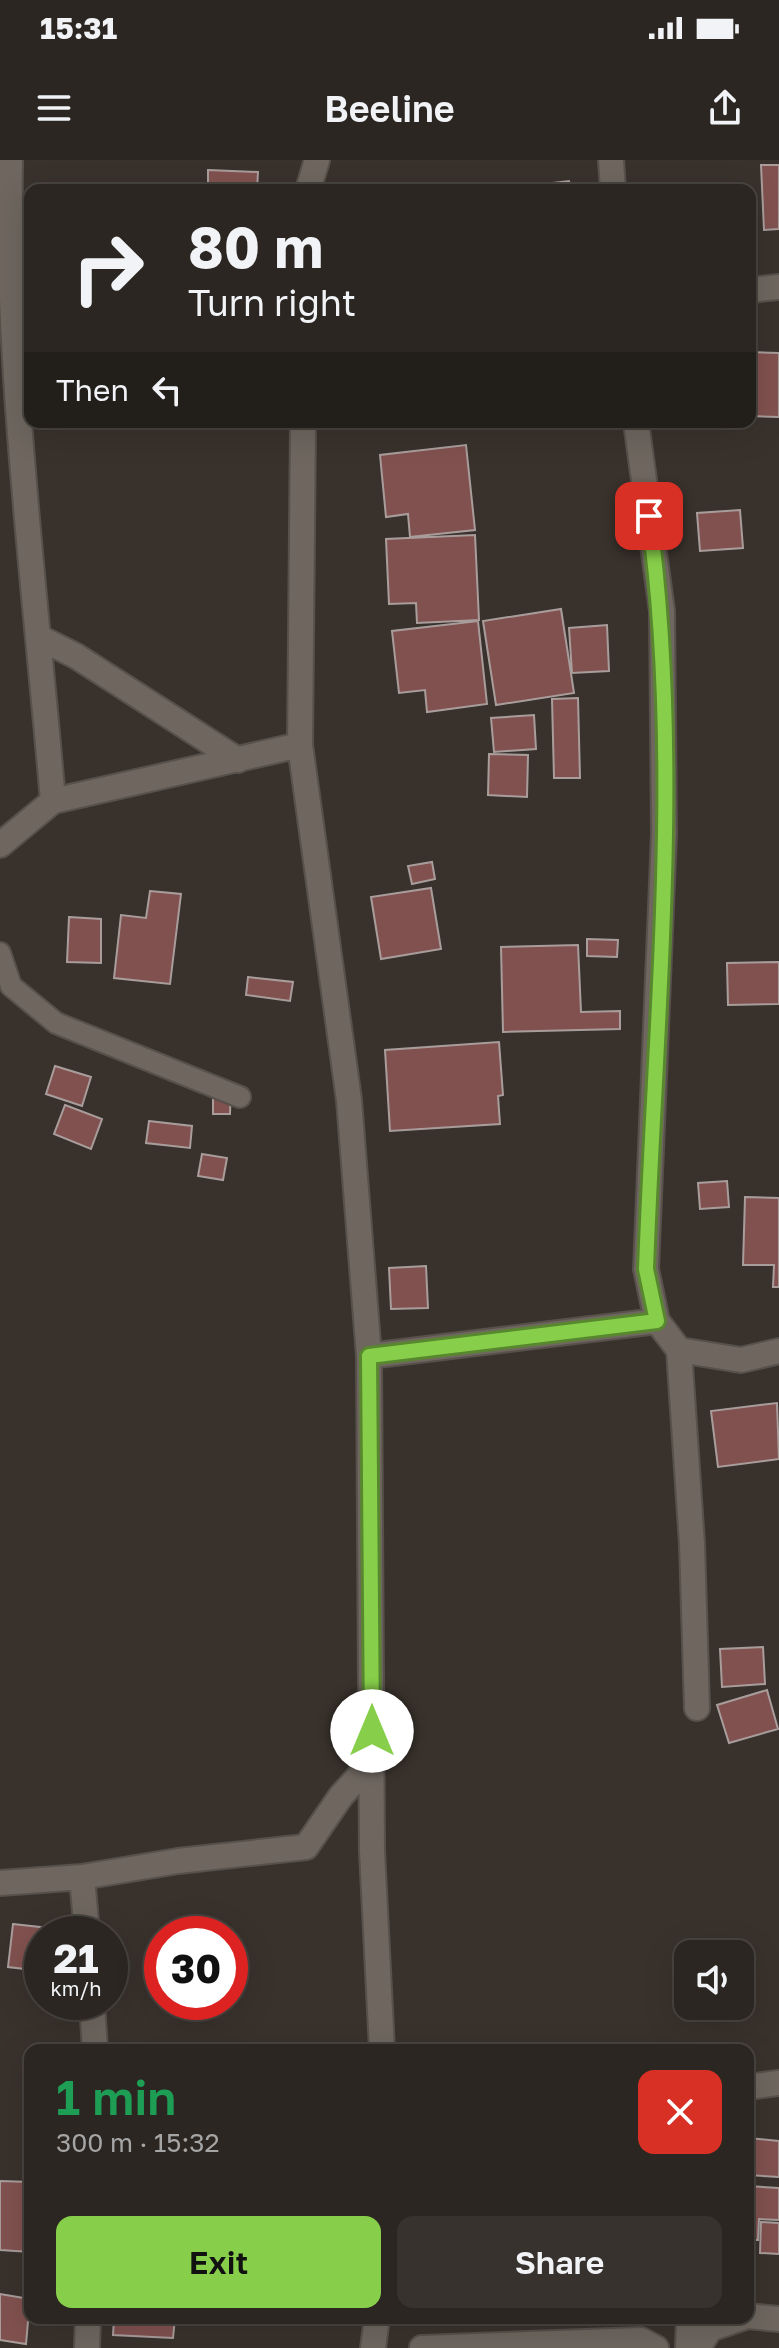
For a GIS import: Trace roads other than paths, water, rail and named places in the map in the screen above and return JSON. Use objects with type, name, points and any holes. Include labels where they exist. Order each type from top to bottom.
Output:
[{"type":"street","points":[[10,160],[9,234],[15,360],[53,801]]},
{"type":"street","points":[[310,184],[317,160]]},
{"type":"street","points":[[611,160],[613,184]]},
{"type":"street","points":[[756,289],[779,287]]},
{"type":"street","points":[[303,428],[300,745],[349,1100],[369,1356],[372,1851],[382,2044]]},
{"type":"street","points":[[637,428],[662,611],[664,834],[646,1269],[657,1321],[679,1350],[692,1544],[697,1708]]},
{"type":"street","points":[[40,638],[76,656],[238,760]]},
{"type":"street","points":[[0,845],[53,801],[300,745]]},
{"type":"street","points":[[369,1356],[657,1321]]},
{"type":"street","points":[[679,1350],[741,1360],[779,1351]]},
{"type":"street","points":[[0,1883],[82,1877],[178,1861],[306,1847],[341,1796],[372,1762]]},
{"type":"street","points":[[82,1877],[85,1916]]},
{"type":"street","points":[[93,2020],[95,2044]]},
{"type":"street","points":[[754,2086],[779,2083]]},
{"type":"street","points":[[754,2317],[779,2319]]},
{"type":"street","points":[[87,2348],[88,2324]]},
{"type":"street","points":[[373,2348],[376,2324]]},
{"type":"street","points":[[688,2348],[689,2324]]},
{"type":"street","points":[[698,2348],[710,2329],[725,2324]]},
{"type":"street","points":[[422,2348],[641,2340],[656,2348]]},
{"type":"lane","points":[[0,953],[11,986],[56,1023],[240,1097]]}]
